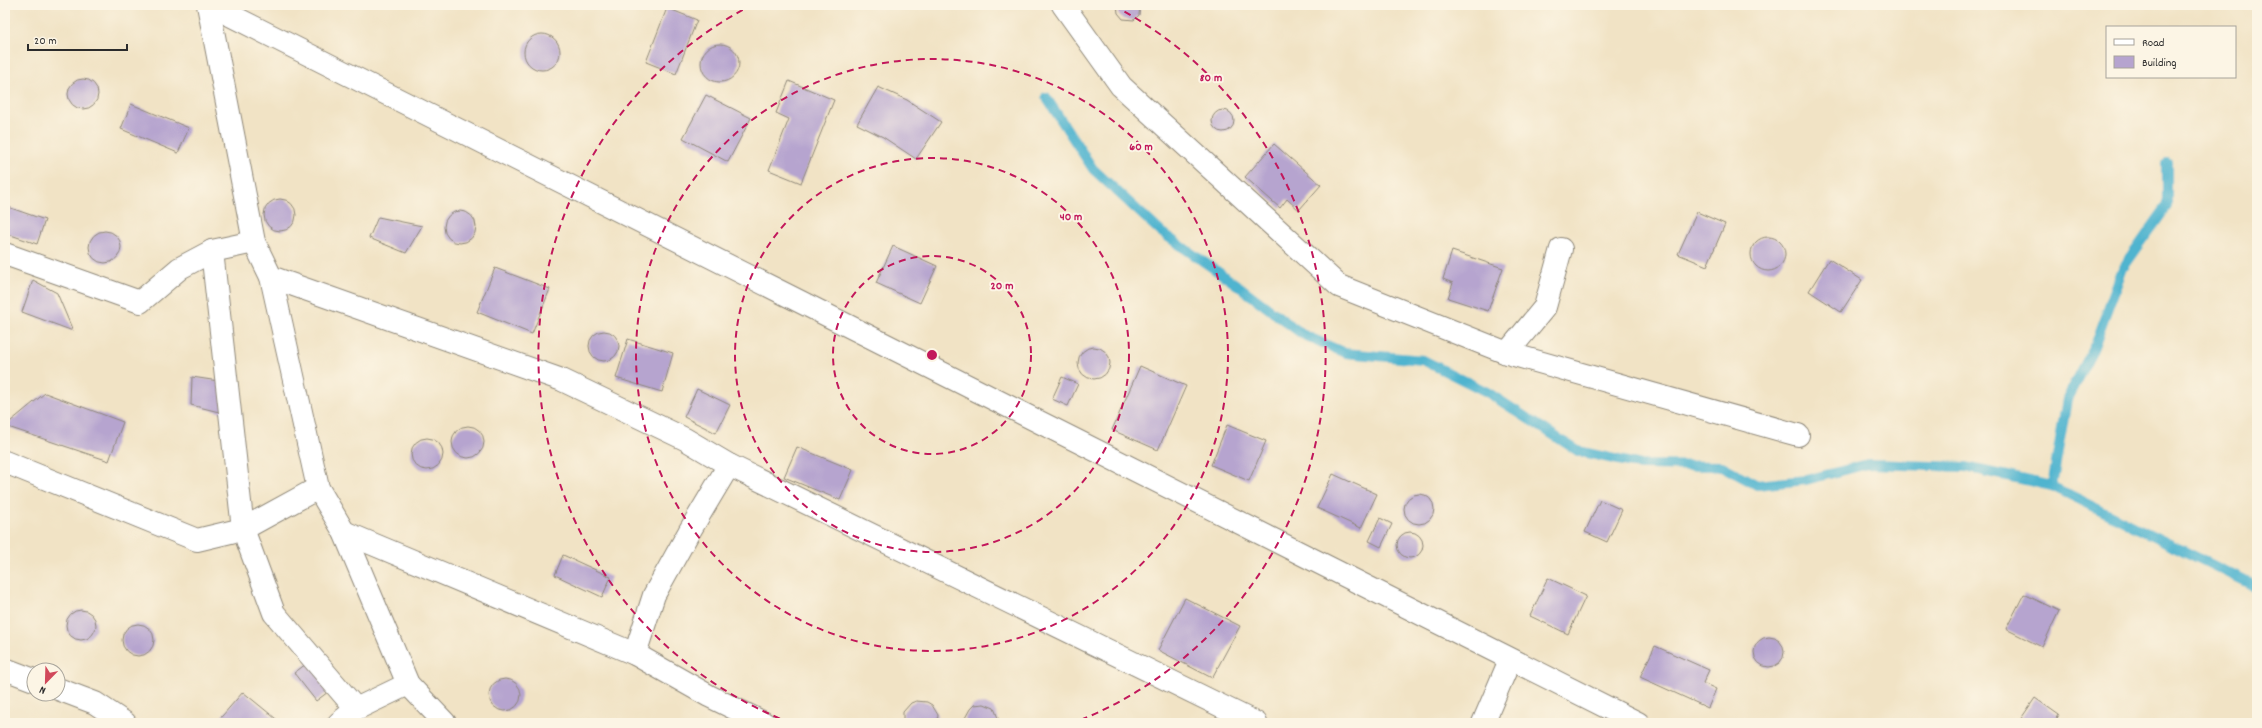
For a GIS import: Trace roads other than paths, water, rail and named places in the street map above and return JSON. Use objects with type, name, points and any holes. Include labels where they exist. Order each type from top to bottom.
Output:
[{"type":"street","points":[[209,5],[254,242],[271,277],[318,488],[344,532],[408,684],[445,723]]},
{"type":"street","points":[[209,5],[1638,723]]},
{"type":"street","points":[[1064,5],[1121,86],[1339,286],[1508,353],[1798,435]]},
{"type":"street","points":[[5,254],[140,302],[180,268],[212,251],[254,242]]},
{"type":"street","points":[[1508,353],[1545,307],[1561,249]]},
{"type":"street","points":[[212,251],[243,529],[274,613],[356,708]]},
{"type":"street","points":[[271,277],[562,380],[685,439],[729,464],[1256,723]]},
{"type":"street","points":[[5,462],[197,540],[243,529],[318,488]]},
{"type":"street","points":[[636,654],[654,596],[688,532],[729,464]]},
{"type":"street","points":[[344,532],[636,654],[709,696],[764,723]]},
{"type":"street","points":[[1483,723],[1510,660]]},
{"type":"street","points":[[5,669],[26,677]]},
{"type":"street","points":[[339,723],[356,708],[408,684]]},
{"type":"street","points":[[66,692],[95,703],[125,723]]},
{"type":"waterway","points":[[1046,97],[1093,169],[1161,232],[1240,287],[1302,334],[1345,353],[1423,360],[1487,392],[1578,451],[1641,465],[1722,466],[1757,485],[1806,480],[1868,464],[1966,467],[2052,486],[2257,587]]},
{"type":"waterway","points":[[2052,486],[2067,399],[2093,349],[2123,268],[2167,206],[2167,163]]}]
